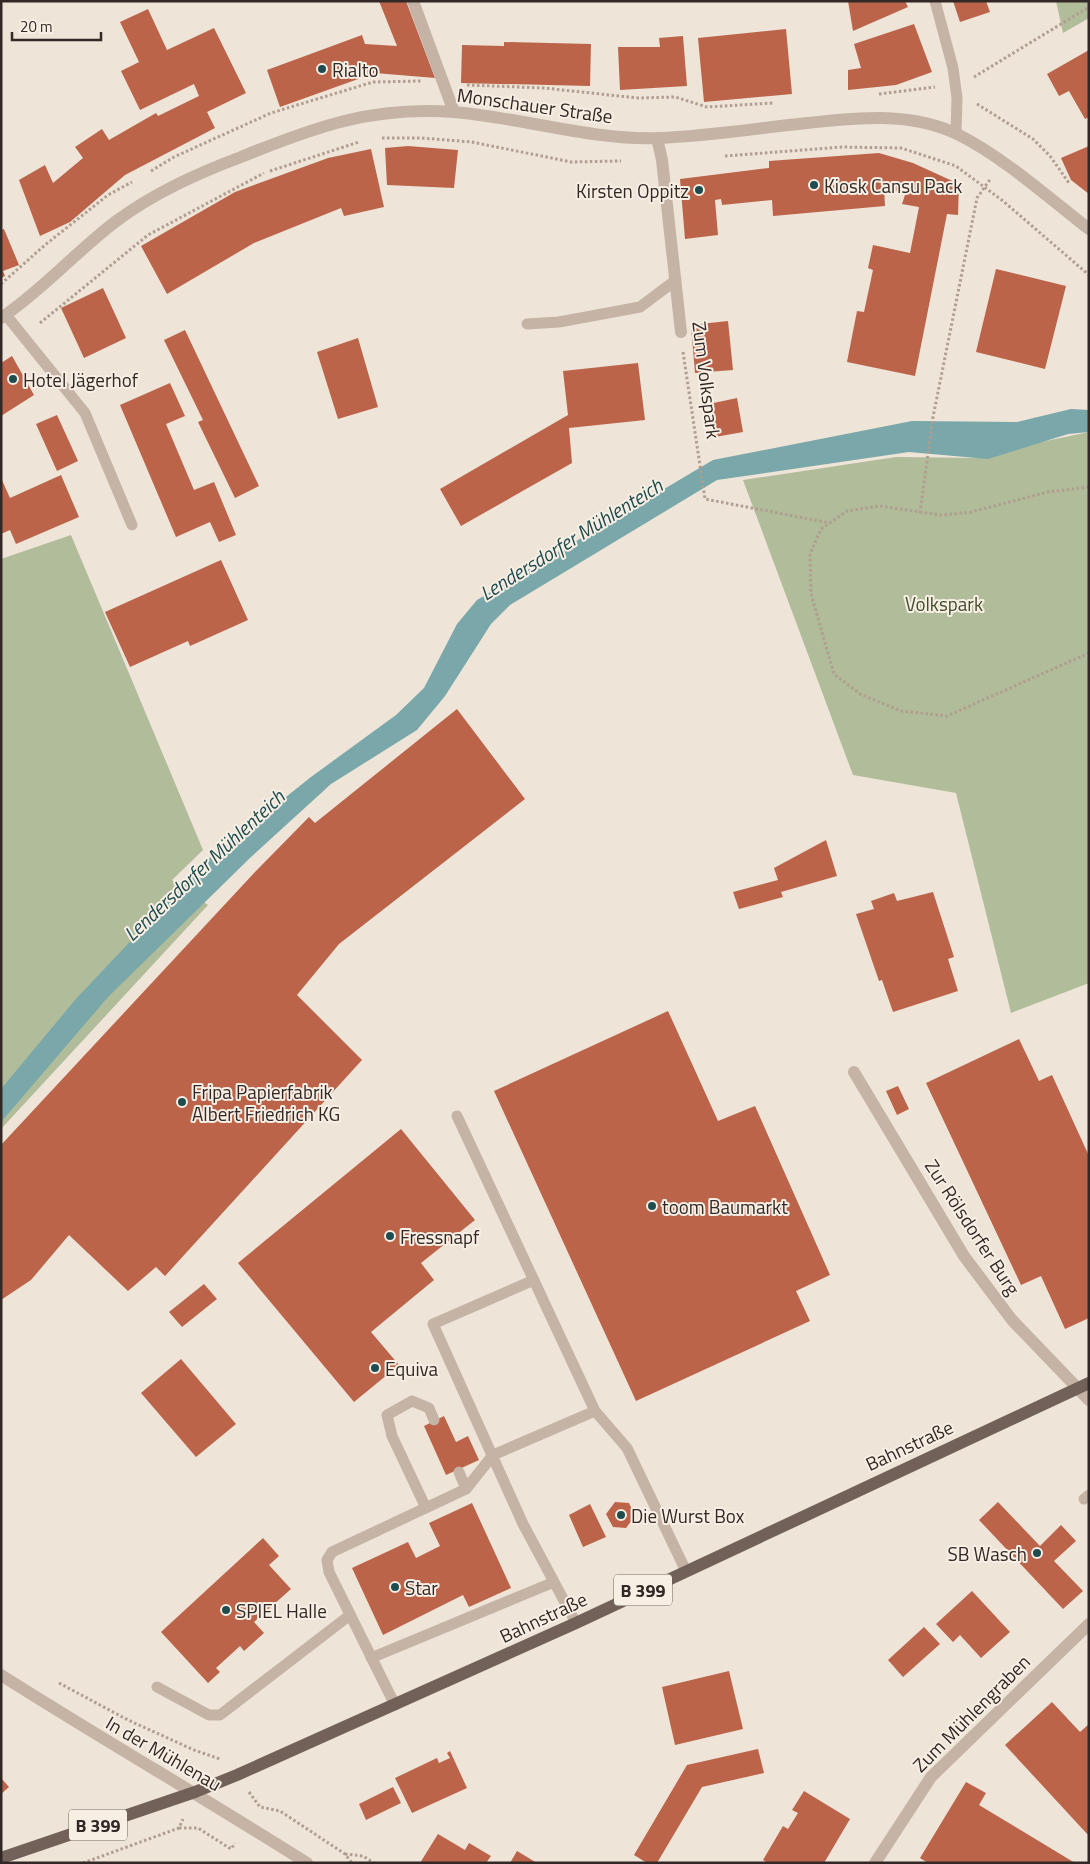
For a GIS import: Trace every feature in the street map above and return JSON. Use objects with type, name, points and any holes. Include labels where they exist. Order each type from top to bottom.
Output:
[{"type":"main road","name":"Bahnstraße","points":[[1,1858],[195,1792],[237,1775],[576,1622],[1083,1386]]},
{"type":"street","points":[[413,1],[454,112]]},
{"type":"street","name":"Monschauer Straße","points":[[3,316],[115,222],[152,197],[201,173],[318,126],[352,118],[404,111],[454,112],[614,135],[657,138],[863,118],[907,119],[956,134],[1002,163],[1089,228]]},
{"type":"street","name":"Zum Volkspark","points":[[657,138],[662,160],[680,332]]},
{"type":"street","name":"Zur Rölsdorfer Burg","points":[[854,1072],[964,1256],[1012,1320],[1083,1386],[1089,1400]]},
{"type":"street","name":"Zum Mühlengraben","points":[[875,1863],[931,1777],[1089,1624]]},
{"type":"street","name":"In der Mühlenau","points":[[1,1675],[91,1732],[195,1792],[307,1863]]},
{"type":"lane","points":[[934,1],[953,68],[956,92],[956,134]]},
{"type":"lane","points":[[527,324],[559,322],[640,307],[676,280]]},
{"type":"lane","points":[[3,316],[24,337],[85,413],[132,525]]},
{"type":"lane","points":[[457,1116],[595,1411],[627,1448],[685,1570]]},
{"type":"lane","points":[[534,1280],[434,1324],[523,1524],[576,1622]]},
{"type":"lane","points":[[426,1508],[392,1436],[387,1415],[412,1400],[429,1408],[434,1420]]},
{"type":"lane","points":[[395,1705],[329,1572],[327,1560],[332,1552],[466,1489],[492,1455],[595,1411]]},
{"type":"lane","points":[[459,1472],[466,1489]]},
{"type":"lane","points":[[371,1658],[554,1582]]},
{"type":"lane","points":[[158,1687],[209,1714],[220,1715],[350,1615]]},
{"type":"path","points":[[956,92],[970,79],[1089,7]]},
{"type":"path","points":[[324,96],[373,82],[443,82],[548,89],[638,98],[675,97],[707,107],[781,102]]},
{"type":"path","points":[[876,95],[921,87],[946,86],[1033,139],[1050,156],[1074,187]]},
{"type":"path","points":[[374,138],[421,138],[472,142],[571,162],[626,161]]},
{"type":"path","points":[[24,337],[148,235],[265,173],[366,140]]},
{"type":"path","points":[[721,157],[842,147],[900,148],[956,166],[985,187],[1089,275]]},
{"type":"path","points":[[920,513],[933,417],[976,198],[1002,163]]},
{"type":"path","name":"Zum Volkspark","points":[[680,332],[705,500],[830,523]]},
{"type":"path","points":[[1089,487],[1048,492],[971,512],[941,515],[880,506],[847,511],[821,529],[810,554],[811,594],[834,674],[860,694],[901,711],[947,716],[1089,653]]},
{"type":"path","points":[[55,1681],[128,1720],[194,1750],[218,1756],[237,1775]]},
{"type":"path","points":[[82,1863],[179,1828],[195,1792]]},
{"type":"path","points":[[260,1808],[280,1811],[344,1854],[352,1863]]},
{"type":"path","points":[[344,1854],[363,1856],[374,1863]]},
{"type":"green space","points":[[1056,1],[1089,1],[1089,18],[1063,33]]},
{"type":"green space","name":"Volkspark","points":[[1089,432],[1089,983],[1011,1013],[956,793],[853,775],[743,480],[896,457],[981,458],[1003,450]]},
{"type":"green space","points":[[71,535],[203,850],[172,880],[208,905],[1,1129],[1,559]]},
{"type":"water","name":"Lendersdorfer Mühlenteich","points":[[1071,409],[1089,410],[1089,432],[1068,434],[988,459],[909,452],[717,480],[510,605],[491,624],[445,696],[417,730],[331,784],[251,857],[108,997],[1,1122],[1,1089],[75,1000],[207,860],[311,777],[396,715],[424,688],[457,624],[477,600],[713,460],[912,421],[1017,422]]},
{"type":"building","points":[[379,1],[406,1],[435,78],[375,73],[280,107],[267,70],[362,35],[365,44],[397,46]]},
{"type":"building","points":[[848,1],[905,1],[908,7],[853,31]]},
{"type":"building","points":[[953,1],[986,1],[990,12],[960,22]]},
{"type":"building","points":[[148,9],[167,50],[214,28],[246,93],[207,112],[215,128],[125,175],[70,222],[40,236],[19,180],[45,165],[53,183],[83,158],[75,147],[102,129],[109,140],[156,113],[158,116],[199,96],[194,84],[140,110],[121,71],[139,62],[120,22]]},
{"type":"building","points":[[914,24],[932,72],[896,85],[848,90],[848,70],[861,68],[854,44]]},
{"type":"building","points":[[786,29],[792,94],[704,102],[698,38]]},
{"type":"building","points":[[683,36],[687,86],[620,90],[618,47],[660,47],[659,38]]},
{"type":"building","points":[[504,42],[591,44],[590,86],[461,83],[462,45],[504,46]]},
{"type":"building","points":[[1089,50],[1089,117],[1085,119],[1069,91],[1059,96],[1047,74]]},
{"type":"building","points":[[408,146],[458,150],[454,188],[387,185],[385,148]]},
{"type":"building","points":[[1089,146],[1089,194],[1071,180],[1061,158]]},
{"type":"building","points":[[371,149],[384,207],[344,216],[341,208],[254,243],[167,294],[141,246],[235,192],[328,158]]},
{"type":"building","points":[[879,153],[913,163],[959,184],[958,215],[947,214],[915,376],[847,362],[857,311],[864,312],[873,270],[868,268],[873,245],[910,253],[919,207],[902,204],[905,195],[902,193],[884,187],[885,206],[773,216],[772,200],[722,205],[721,199],[715,200],[718,235],[685,239],[680,179],[769,168],[769,161]]},
{"type":"building","points":[[4,229],[19,265],[3,271],[5,276],[1,278],[1,230]]},
{"type":"building","points":[[996,269],[1066,286],[1045,369],[976,352]]},
{"type":"building","points":[[103,288],[126,338],[84,358],[61,308]]},
{"type":"building","points":[[728,321],[733,370],[695,373],[691,325]]},
{"type":"building","points":[[185,330],[259,486],[235,498],[198,422],[203,420],[164,340]]},
{"type":"building","points":[[358,338],[378,407],[338,419],[317,352]]},
{"type":"building","name":"Hotel Jägerhof","points":[[12,356],[34,395],[1,416],[1,363]]},
{"type":"building","points":[[638,363],[645,420],[569,428],[572,463],[461,526],[440,489],[568,415],[563,371]]},
{"type":"building","points":[[170,383],[185,416],[166,424],[194,490],[214,482],[236,535],[219,542],[210,522],[176,537],[120,405]]},
{"type":"building","points":[[737,398],[743,432],[715,437],[709,404]]},
{"type":"building","points":[[57,415],[78,461],[57,471],[36,424]]},
{"type":"building","points":[[61,475],[79,517],[16,544],[10,530],[1,534],[1,478],[10,498]]},
{"type":"building","points":[[221,560],[248,620],[190,646],[188,641],[130,667],[105,612]]},
{"type":"building","name":"Fripa Papierfabrik Albert Friedrich KG","points":[[457,709],[525,799],[339,944],[297,995],[362,1060],[165,1276],[156,1267],[128,1291],[69,1235],[31,1280],[1,1300],[1,1145],[255,872],[309,817],[315,823]]},
{"type":"building","points":[[826,840],[837,876],[781,892],[783,897],[739,909],[733,892],[778,880],[774,868]]},
{"type":"building","points":[[933,892],[954,957],[948,959],[958,991],[893,1012],[882,980],[879,981],[856,914],[874,909],[871,901],[894,893],[897,901]]},
{"type":"building","name":"toom Baumarkt","points":[[668,1011],[718,1121],[755,1106],[830,1275],[796,1291],[810,1321],[636,1401],[494,1091]]},
{"type":"building","points":[[1019,1039],[1039,1081],[1052,1075],[1089,1156],[1089,1318],[1065,1329],[1041,1276],[1021,1285],[926,1083]]},
{"type":"building","points":[[898,1086],[909,1109],[897,1115],[886,1091]]},
{"type":"building","points":[[401,1129],[475,1220],[421,1263],[434,1280],[371,1332],[399,1365],[354,1402],[238,1263]]},
{"type":"building","points":[[204,1284],[217,1299],[182,1327],[169,1312]]},
{"type":"building","points":[[181,1359],[236,1424],[196,1457],[141,1393]]},
{"type":"building","points":[[444,1416],[456,1442],[468,1436],[479,1460],[446,1475],[424,1426]]},
{"type":"building","name":"Die Wurst Box","points":[[615,1502],[629,1503],[635,1516],[626,1528],[613,1527],[606,1514]]},
{"type":"building","name":"SB Wasch","points":[[998,1502],[1040,1546],[1061,1525],[1076,1541],[1054,1561],[1083,1591],[1063,1609],[979,1520]]},
{"type":"building","points":[[472,1503],[511,1588],[469,1607],[463,1595],[383,1635],[352,1568],[408,1542],[416,1558],[440,1546],[429,1523]]},
{"type":"building","points":[[590,1504],[606,1537],[583,1547],[569,1515]]},
{"type":"building","name":"SPIEL Halle","points":[[263,1538],[279,1556],[269,1565],[291,1589],[254,1622],[264,1633],[244,1651],[240,1646],[216,1668],[220,1672],[208,1683],[161,1632]]},
{"type":"building","points":[[972,1591],[1010,1632],[981,1658],[960,1635],[953,1642],[936,1624]]},
{"type":"building","points":[[924,1627],[940,1644],[903,1677],[888,1660]]},
{"type":"building","points":[[729,1671],[743,1729],[675,1745],[662,1687]]},
{"type":"building","points":[[1052,1702],[1080,1732],[1089,1724],[1089,1836],[1005,1745]]},
{"type":"building","points":[[758,1749],[764,1773],[702,1787],[657,1863],[647,1863],[634,1855],[687,1765]]},
{"type":"building","points":[[450,1751],[467,1788],[412,1813],[395,1778],[437,1758],[439,1763],[450,1758],[447,1753]]},
{"type":"building","points":[[1,1778],[9,1787],[1,1794]]},
{"type":"building","points":[[966,1782],[986,1793],[979,1805],[1075,1863],[928,1863],[920,1858]]},
{"type":"building","points":[[393,1787],[401,1803],[366,1820],[359,1804]]},
{"type":"building","points":[[804,1791],[850,1819],[824,1863],[768,1863],[763,1860],[783,1826],[788,1829],[798,1813],[792,1810]]},
{"type":"building","points":[[438,1834],[465,1850],[469,1843],[491,1856],[486,1863],[420,1863]]},
{"type":"building","points":[[517,1851],[537,1863],[510,1863]]},
{"type":"place","name":"Rialto","points":[[322,69]]},
{"type":"place","name":"Kiosk Cansu Pack","points":[[814,185]]},
{"type":"place","name":"Kirsten Oppitz","points":[[699,190]]},
{"type":"place","name":"Hotel Jägerhof","points":[[13,379]]},
{"type":"place","name":"Fripa Papierfabrik Albert Friedrich KG","points":[[182,1102]]},
{"type":"place","name":"toom Baumarkt","points":[[652,1206]]},
{"type":"place","name":"Fressnapf","points":[[390,1236]]},
{"type":"place","name":"Equiva","points":[[375,1368]]},
{"type":"place","name":"Die Wurst Box","points":[[621,1515]]},
{"type":"place","name":"SB Wasch","points":[[1037,1553]]},
{"type":"place","name":"Star","points":[[395,1587]]},
{"type":"place","name":"SPIEL Halle","points":[[226,1610]]}]
